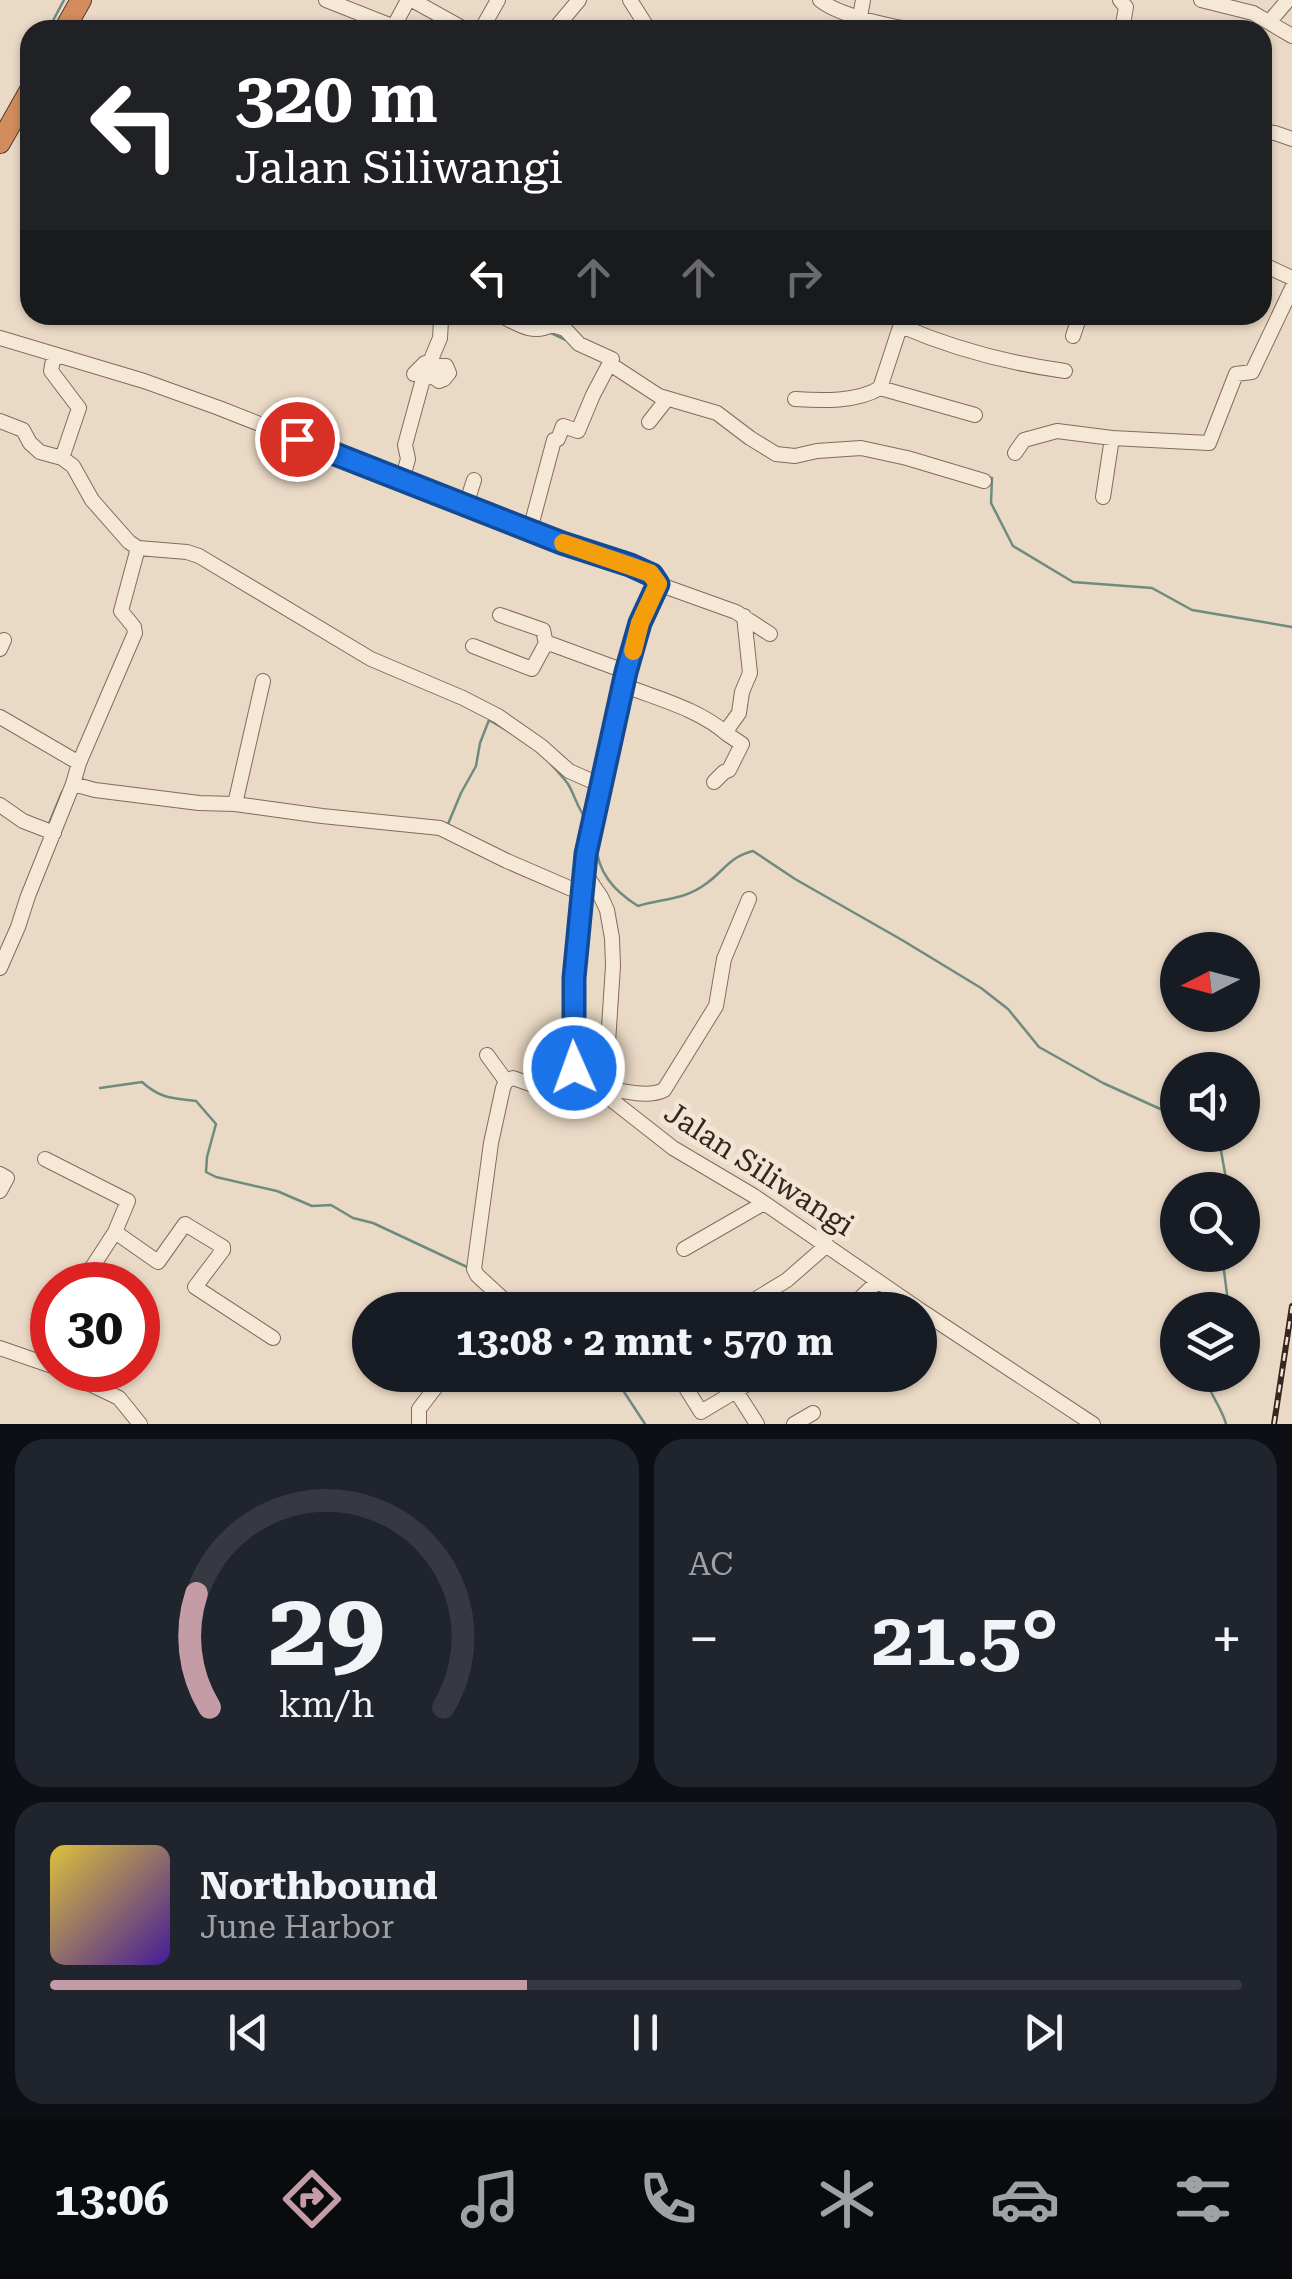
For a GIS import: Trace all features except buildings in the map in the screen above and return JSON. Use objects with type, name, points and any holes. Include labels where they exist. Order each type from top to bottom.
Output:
[{"type":"highway","points":[[0,144],[20,108]]},
{"type":"street","points":[[410,0],[447,20]]},
{"type":"street","points":[[562,20],[579,0]]},
{"type":"street","points":[[820,0],[826,6],[869,20]]},
{"type":"street","points":[[860,17],[862,0]]},
{"type":"street","points":[[1200,0],[1223,2],[1268,20]]},
{"type":"street","points":[[1271,20],[1288,0]]},
{"type":"street","points":[[333,2],[378,20]]},
{"type":"street","points":[[1014,453],[1024,440],[1057,431],[1112,438],[1209,442],[1236,374],[1252,372],[1292,288]]},
{"type":"street","points":[[402,480],[411,417],[423,379],[432,368],[441,325]]},
{"type":"street","points":[[519,325],[542,330],[552,325]]},
{"type":"street","points":[[564,325],[578,344],[666,400],[717,413],[776,454],[795,456],[817,450],[861,448],[984,481]]},
{"type":"street","points":[[880,388],[901,325]]},
{"type":"street","points":[[912,325],[958,349],[1064,371]]},
{"type":"street","points":[[1074,336],[1077,325]]},
{"type":"street","points":[[0,338],[219,408],[630,565],[652,575],[658,584],[719,604],[770,634]]},
{"type":"street","points":[[54,354],[51,371],[80,408],[62,458]]},
{"type":"street","points":[[530,530],[554,440],[563,426],[578,431],[611,362]]},
{"type":"street","points":[[414,374],[425,363],[432,368]]},
{"type":"street","points":[[795,399],[830,400],[880,388],[975,415]]},
{"type":"street","points":[[652,419],[666,400]]},
{"type":"street","points":[[0,421],[23,430],[40,452],[62,458],[77,471],[92,500],[138,548],[198,556],[371,659],[498,716],[569,771],[602,786]]},
{"type":"street","points":[[1103,497],[1112,438]]},
{"type":"street","points":[[466,505],[474,480]]},
{"type":"street","points":[[0,968],[79,763],[135,633],[121,611],[138,548]]},
{"type":"street","points":[[495,1292],[474,1269],[495,1121],[506,1081],[512,1078],[548,1091],[576,1072],[574,978],[592,824],[640,623],[658,584]]},
{"type":"street","points":[[472,646],[532,668],[546,644],[543,630],[500,615]]},
{"type":"street","points":[[726,734],[739,713],[750,673],[744,616]]},
{"type":"street","points":[[546,644],[714,722],[742,744],[729,770],[714,782]]},
{"type":"street","points":[[235,804],[263,680]]},
{"type":"street","points":[[0,717],[79,763]]},
{"type":"street","points":[[73,784],[199,803],[440,828],[581,894]]},
{"type":"street","points":[[0,805],[23,821],[54,832]]},
{"type":"street","points":[[584,872],[601,897],[612,938],[600,1087],[656,1094],[664,1090],[716,1006],[724,959],[749,899]]},
{"type":"street","points":[[487,1055],[506,1081]]},
{"type":"street","name":"Jalan Siliwangi","points":[[576,1072],[600,1087],[672,1148],[764,1203],[892,1292]]},
{"type":"street","points":[[46,1159],[128,1202],[96,1262]]},
{"type":"street","points":[[0,1174],[7,1178],[0,1191]]},
{"type":"street","points":[[684,1248],[764,1203]]},
{"type":"street","points":[[115,1232],[158,1262],[185,1224],[223,1247],[195,1287],[272,1338]]},
{"type":"street","points":[[769,1292],[827,1245]]},
{"type":"street","points":[[867,1292],[877,1282]]},
{"type":"street","name":"Jalan Siliwangi","points":[[937,1321],[1093,1424]]},
{"type":"street","points":[[0,1348],[30,1358]]},
{"type":"street","points":[[108,1392],[120,1398],[140,1424]]},
{"type":"street","points":[[419,1424],[419,1409],[432,1392]]},
{"type":"street","points":[[689,1392],[701,1412],[734,1392]]},
{"type":"street","points":[[737,1392],[757,1424]]},
{"type":"street","points":[[794,1424],[813,1412]]},
{"type":"waterway","points":[[53,20],[64,0]]},
{"type":"waterway","points":[[551,333],[566,340]]},
{"type":"waterway","points":[[988,478],[992,478],[991,503],[1013,546],[1073,582],[1152,588],[1192,610],[1292,627]]},
{"type":"waterway","points":[[446,824],[476,766],[489,720],[508,731]]},
{"type":"waterway","points":[[550,763],[568,784],[589,822]]},
{"type":"waterway","points":[[48,826],[62,792]]},
{"type":"waterway","points":[[596,843],[608,880],[638,906],[690,893],[733,860],[753,851],[981,988],[1008,1009],[1039,1047],[1160,1109]]},
{"type":"waterway","points":[[100,1088],[142,1082],[161,1095],[196,1101],[216,1124],[206,1172],[277,1191],[312,1206],[331,1205],[467,1267]]},
{"type":"waterway","points":[[1221,1152],[1225,1172]]},
{"type":"waterway","points":[[1224,1272],[1227,1292]]},
{"type":"waterway","points":[[624,1392],[645,1424]]},
{"type":"waterway","points":[[1211,1392],[1226,1424]]},
{"type":"railway","points":[[1274,1424],[1292,1306]]},
{"type":"slow traffic","points":[[563,543],[650,573],[658,584],[640,623],[633,651]]},
{"type":"route","points":[[297,439],[562,543],[630,565],[652,575],[658,584],[640,623],[626,672],[586,854],[574,978],[574,1068]]}]
